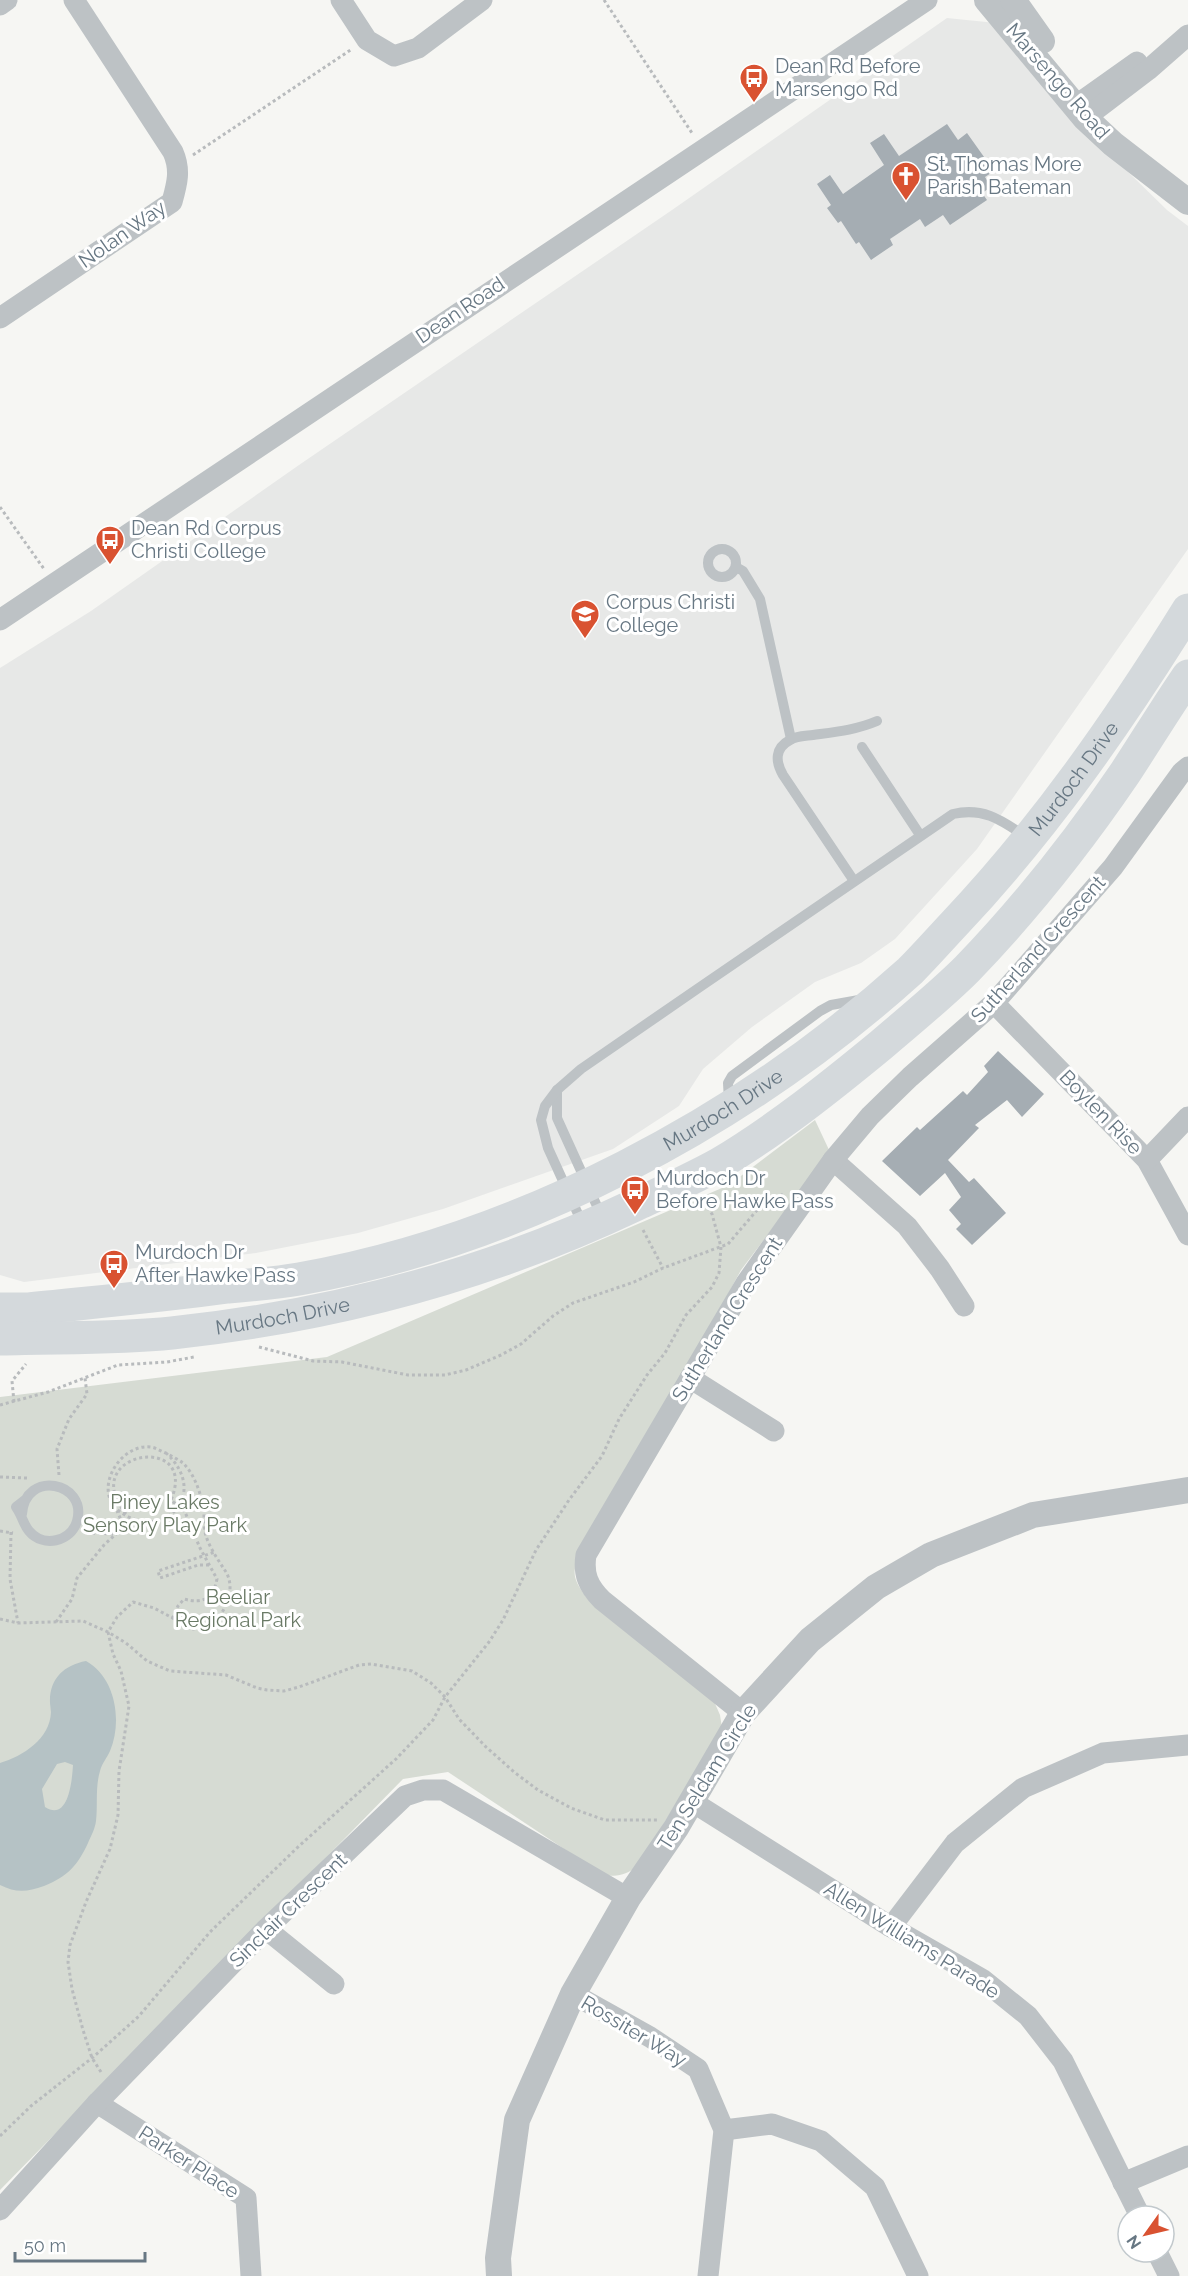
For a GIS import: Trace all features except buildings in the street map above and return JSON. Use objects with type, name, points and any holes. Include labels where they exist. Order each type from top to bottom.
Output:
[{"type":"main road","name":"Murdoch Drive","points":[[0,1309],[29,1309],[299,1279],[392,1257],[479,1230],[577,1189],[665,1147],[817,1048],[911,970],[1030,839],[1069,788],[1188,610]]},
{"type":"main road","name":"Murdoch Drive","points":[[0,1339],[91,1339],[145,1335],[279,1317],[396,1292],[471,1271],[594,1224],[674,1187],[732,1156],[840,1079],[924,1009],[966,969],[1029,900],[1111,792],[1183,686]]},
{"type":"street","points":[[0,5],[7,0]]},
{"type":"street","points":[[74,0],[178,164]]},
{"type":"street","points":[[341,0],[367,40],[394,56],[418,48],[482,0]]},
{"type":"street","name":"Marsengo Road","points":[[987,0],[1085,108],[1113,144],[1188,202]]},
{"type":"street","name":"Marsengo Road","points":[[1013,0],[1066,75],[1085,108],[1188,186]]},
{"type":"street","name":"Dean Road","points":[[0,620],[410,343],[929,1]]},
{"type":"street","points":[[1085,108],[1142,58],[1183,39]]},
{"type":"street","name":"Nolan Way","points":[[0,318],[172,202],[178,181],[178,164]]},
{"type":"street","name":"Sutherland Crescent","points":[[743,1713],[591,1589],[585,1572],[586,1555],[746,1282],[833,1160],[870,1116],[910,1077],[994,1003],[1113,867],[1182,772],[1188,768]]},
{"type":"street","name":"Boylen Rise","points":[[994,1003],[1147,1160],[1188,1235]]},
{"type":"street","points":[[1147,1160],[1188,1117]]},
{"type":"street","points":[[833,1160],[907,1226],[940,1269],[964,1306]]},
{"type":"street","points":[[690,1378],[774,1431]]},
{"type":"street","name":"Ten Seldam Circle","points":[[499,2276],[498,2258],[517,2120],[573,1994],[628,1898],[676,1828],[743,1713],[810,1640],[853,1604],[899,1572],[931,1555],[964,1540],[1033,1515],[1188,1490]]},
{"type":"street","points":[[891,1927],[955,1844],[1023,1788],[1104,1753],[1188,1745]]},
{"type":"street","name":"Sinclair Crescent","points":[[0,2210],[96,2103],[266,1929],[405,1796],[423,1790],[443,1790],[628,1898]]},
{"type":"street","name":"Allen Williams Parade","points":[[691,1800],[891,1927],[982,1979],[1028,2016],[1063,2061],[1134,2204]]},
{"type":"street","points":[[266,1929],[334,1984]]},
{"type":"street","name":"Rossiter Way","points":[[573,1994],[650,2037],[698,2070],[724,2130],[708,2276]]},
{"type":"street","name":"Parker Place","points":[[96,2103],[246,2198],[251,2276]]},
{"type":"street","points":[[724,2130],[772,2124],[821,2141],[876,2187],[918,2276]]},
{"type":"street","points":[[1124,2183],[1188,2156]]},
{"type":"lane","points":[[736,567],[742,571],[760,599],[791,739]]},
{"type":"lane","points":[[854,881],[777,764],[776,757],[780,748],[791,739],[864,727],[877,722]]},
{"type":"lane","points":[[862,747],[920,835]]},
{"type":"lane","points":[[594,1224],[577,1189],[548,1148],[540,1120],[545,1106],[557,1090],[581,1069],[953,814],[970,810],[1002,821],[1030,839]]},
{"type":"lane","points":[[557,1090],[557,1118],[577,1189],[594,1224]]},
{"type":"lane","points":[[56,1485],[72,1495],[78,1511],[77,1520],[68,1535],[52,1541],[35,1537],[28,1531],[21,1514],[25,1500],[38,1487],[56,1485]]},
{"type":"path","points":[[604,0],[696,139]]},
{"type":"path","points":[[178,164],[367,40]]},
{"type":"path","points":[[0,507],[54,584]]},
{"type":"path","points":[[695,1200],[706,1193]]},
{"type":"path","points":[[0,2136],[31,2106],[92,2058],[139,2016],[210,1932],[396,1759],[433,1720],[445,1696],[489,1642],[503,1620],[536,1550],[602,1456],[619,1419],[647,1375],[665,1353],[686,1315],[712,1287],[719,1273],[721,1247],[712,1214],[701,1197]]},
{"type":"path","points":[[641,1226],[663,1268]]},
{"type":"path","points":[[59,1476],[57,1449],[69,1419],[87,1394],[85,1377]]},
{"type":"path","points":[[56,1623],[72,1599],[77,1578],[122,1522],[110,1498],[109,1487],[113,1469],[125,1455],[149,1447],[183,1463],[194,1478],[203,1510],[206,1536],[230,1579],[230,1593],[222,1613],[209,1625],[193,1629],[154,1608],[133,1602],[117,1617],[108,1632],[122,1671],[129,1706],[119,1771],[118,1815],[110,1849],[70,1945],[68,1962],[72,1989],[92,2058],[113,2087]]},
{"type":"path","points":[[152,1455],[154,1449]]},
{"type":"path","points":[[116,1509],[129,1517],[150,1522],[168,1517],[177,1511],[183,1500],[183,1480],[180,1469],[166,1454]]},
{"type":"path","points":[[129,1517],[118,1503],[114,1491],[115,1479],[120,1470],[141,1456],[152,1455],[169,1464],[177,1484],[171,1500],[185,1512],[217,1579],[215,1590],[206,1600],[194,1602],[184,1599],[172,1619]]},
{"type":"path","points":[[0,1531],[11,1532],[10,1579],[18,1623]]},
{"type":"path","points":[[209,1565],[198,1565],[160,1578],[158,1571],[215,1554]]},
{"type":"path","points":[[0,1619],[18,1623],[83,1621],[108,1632],[126,1643],[147,1661],[170,1671],[226,1675],[256,1688],[267,1690],[284,1691],[346,1668],[371,1664],[412,1671],[431,1683],[445,1696],[459,1719],[514,1772],[538,1790],[571,1808],[604,1820],[657,1820],[676,1828]]},
{"type":"shaded area","name":"Corpus Christi College","points":[[947,18],[996,23],[1080,125],[1167,210],[1188,226],[1188,549],[977,849],[895,939],[861,963],[815,982],[752,1027],[703,1069],[679,1106],[613,1149],[443,1209],[358,1233],[256,1253],[24,1282],[0,1275],[0,668],[91,611]]},
{"type":"shaded area","points":[[86,1661],[104,1677],[114,1700],[116,1713],[114,1739],[98,1777],[95,1827],[80,1858],[65,1874],[38,1888],[22,1891],[11,1889],[0,1885],[0,1763],[26,1751],[40,1738],[49,1722],[50,1694],[55,1680],[59,1674]],"holes":[[[65,1762],[73,1765],[70,1789],[64,1804],[59,1809],[53,1810],[45,1807],[42,1789],[57,1764]]]},
{"type":"green space","name":"Beeliar Regional Park","points":[[815,1120],[830,1152],[741,1270],[684,1375],[576,1563],[576,1579],[586,1597],[713,1699],[720,1715],[722,1728],[638,1866],[621,1875],[602,1874],[448,1772],[403,1779],[0,2190],[0,1397],[327,1357],[729,1185]]},
{"type":"place","name":"Dean Rd Before Marsengo Rd","points":[[754,104]]},
{"type":"place","name":"St. Thomas More Parish Bateman","points":[[906,202]]},
{"type":"place","name":"Dean Rd Corpus Christi College","points":[[110,566]]},
{"type":"place","name":"Corpus Christi College","points":[[585,640]]},
{"type":"place","name":"Murdoch Dr Before Hawke Pass","points":[[635,1216]]},
{"type":"place","name":"Murdoch Dr After Hawke Pass","points":[[114,1290]]},
{"type":"park label","name":"Piney Lakes Sensory Play Park","points":[[165,1514]]}]
